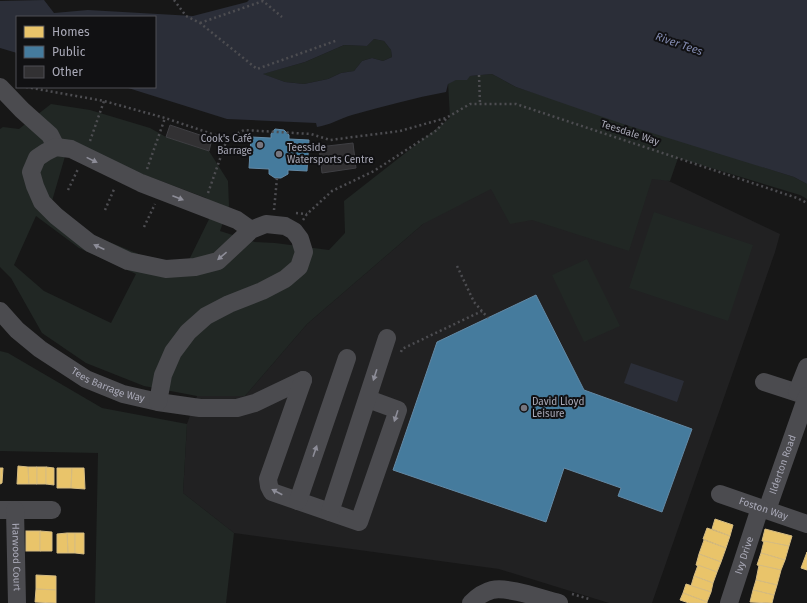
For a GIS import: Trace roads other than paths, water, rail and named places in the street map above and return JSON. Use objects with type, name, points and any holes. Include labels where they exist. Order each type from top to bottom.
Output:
[{"type":"street","points":[[0,87],[22,110],[50,135],[56,147]]},
{"type":"street","points":[[158,402],[163,375],[174,352],[188,332],[206,316],[285,279],[299,267],[304,252],[300,239],[294,231],[285,226],[266,224],[251,230],[218,261],[195,267],[166,268],[128,261],[90,243],[56,216],[42,202],[31,172],[37,158],[56,147],[71,149],[121,174],[237,220],[251,230]]},
{"type":"street","name":"Tees Barrage Way","points":[[0,311],[17,330],[40,350],[86,379],[124,394],[158,402],[200,408],[238,408],[255,403],[303,380],[288,420]]},
{"type":"street","points":[[330,512],[387,338]]},
{"type":"street","points":[[298,501],[347,358]]},
{"type":"street","name":"Ilderton Road","points":[[763,509],[804,395],[807,367]]},
{"type":"street","points":[[764,382],[804,395]]},
{"type":"street","points":[[269,396],[288,420],[268,479],[268,486],[272,492],[359,522],[398,410],[368,399]]},
{"type":"street","name":"Foston Way","points":[[720,494],[807,524]]},
{"type":"street","name":"Ivy Drive","points":[[729,603],[763,509]]},
{"type":"street","name":"Harwood Court","points":[[17,603],[8,510],[52,510]]},
{"type":"street","points":[[471,603],[477,597],[493,590],[512,591],[559,603]]},
{"type":"water","name":"River Tees","points":[[44,0],[54,13],[88,10],[193,16],[247,2],[249,0],[807,0],[807,184],[794,177],[623,124],[516,87],[492,74],[470,76],[467,80],[456,80],[448,84],[446,92],[376,108],[317,127],[316,123],[227,119],[128,88],[156,88],[156,16],[16,16],[16,53],[0,48],[0,1]],"holes":[[[374,39],[384,41],[391,50],[392,57],[383,61],[372,58],[362,61],[354,71],[341,73],[328,79],[304,84],[285,82],[263,74],[305,62],[344,45],[367,46]]]},
{"type":"water","points":[[631,363],[684,381],[677,402],[624,383]]},
{"type":"place","name":"Cook's Café Barrage","points":[[260,145]]},
{"type":"place","name":"Teesside Watersports Centre","points":[[279,154]]},
{"type":"place","name":"David Lloyd Leisure","points":[[524,408]]}]
